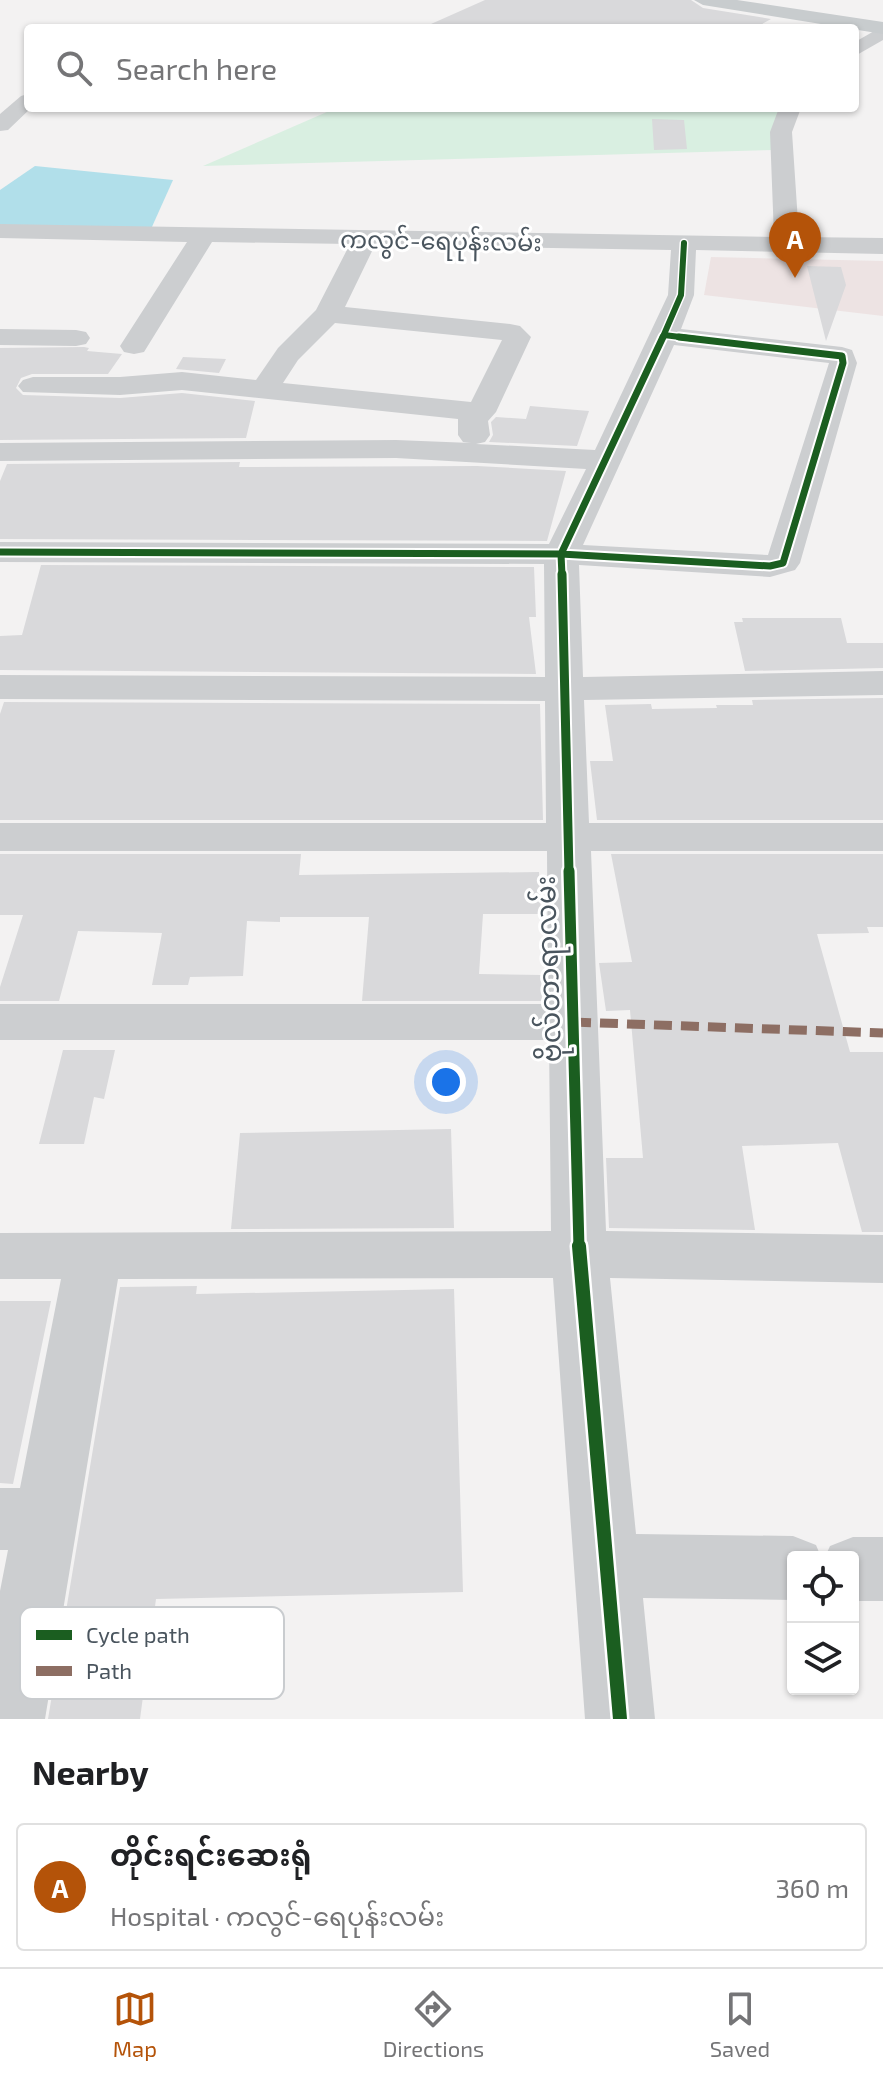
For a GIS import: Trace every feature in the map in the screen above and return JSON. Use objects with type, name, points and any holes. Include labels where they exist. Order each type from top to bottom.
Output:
[{"type":"main road","points":[[703,0],[847,24]]},
{"type":"main road","points":[[859,26],[883,30]]},
{"type":"street","points":[[859,47],[883,30]]},
{"type":"street","points":[[0,125],[23,92]]},
{"type":"street","points":[[787,244],[781,132],[788,112]]},
{"type":"street","name":"ကလွင်-ရေပုန်းလမ်း","points":[[0,231],[883,246]]},
{"type":"street","points":[[134,346],[204,235]]},
{"type":"street","points":[[264,389],[288,354],[328,314],[366,238]]},
{"type":"street","name":"ဗိုလ်တာရာလမ်း","points":[[620,1719],[579,1254],[561,554],[681,295],[684,243]]},
{"type":"street","points":[[328,314],[510,332],[517,337],[481,412],[473,418],[476,453]]},
{"type":"street","points":[[0,552],[561,554],[770,566],[783,563],[843,363],[842,356],[664,335]]},
{"type":"street","points":[[0,337],[76,338]]},
{"type":"street","points":[[33,386],[120,386],[182,381],[481,412]]},
{"type":"street","points":[[0,452],[396,449],[605,460]]},
{"type":"street","points":[[0,687],[564,689],[883,683]]},
{"type":"street","points":[[0,837],[568,834],[883,837]]},
{"type":"street","points":[[0,1022],[573,1022]]},
{"type":"street","points":[[0,1256],[579,1254],[883,1259]]},
{"type":"street","points":[[10,1719],[23,1518],[94,1256]]},
{"type":"street","points":[[606,1566],[787,1568]]},
{"type":"street","points":[[859,1569],[883,1569]]},
{"type":"shaded area","points":[[711,257],[883,261],[883,316],[704,295]]},
{"type":"green space","points":[[327,112],[787,112],[775,150],[203,166]]},
{"type":"water","points":[[35,166],[173,180],[151,229],[0,226],[0,190]]},
{"type":"building","points":[[485,0],[691,0],[703,8],[771,19],[762,24],[431,24]]},
{"type":"building","points":[[652,119],[684,120],[687,149],[654,150]]},
{"type":"building","points":[[807,266],[841,267],[846,285],[826,341]]},
{"type":"building","points":[[0,348],[89,348],[87,351],[122,354],[108,374],[32,374],[21,378],[16,388],[23,395],[120,398],[182,393],[255,401],[246,438],[0,440]]},
{"type":"building","points":[[183,357],[226,359],[219,373],[176,369]]},
{"type":"building","points":[[530,406],[589,411],[577,446],[489,442],[493,435],[491,422],[496,417],[526,419]]},
{"type":"building","points":[[240,462],[239,467],[477,466],[566,471],[547,541],[0,539],[0,481],[7,464]]},
{"type":"building","points":[[41,565],[534,567],[536,617],[529,617],[536,674],[0,670],[0,636],[22,635]]},
{"type":"building","points":[[742,618],[841,618],[847,643],[883,643],[883,668],[745,671],[734,622],[743,622]]},
{"type":"building","points":[[883,698],[883,820],[597,820],[590,761],[613,761],[605,705],[651,704],[652,709],[717,708],[716,705],[753,705],[752,700]]},
{"type":"building","points":[[4,702],[540,704],[543,820],[0,820],[0,714]]},
{"type":"building","points":[[0,854],[301,854],[299,875],[539,872],[541,914],[483,914],[479,974],[541,975],[542,1001],[362,1001],[369,917],[280,917],[280,922],[247,921],[243,976],[190,977],[188,985],[152,985],[162,933],[78,931],[59,1001],[0,1001],[0,987],[23,915],[0,915]]},
{"type":"building","points":[[611,854],[883,854],[883,927],[867,927],[869,933],[817,934],[850,1052],[883,1052],[883,1232],[862,1232],[838,1143],[742,1146],[755,1230],[609,1228],[606,1158],[643,1158],[630,1010],[606,1011],[599,963],[632,962]]},
{"type":"building","points":[[63,1050],[115,1050],[104,1099],[94,1097],[84,1144],[39,1144]]},
{"type":"building","points":[[451,1129],[454,1228],[231,1229],[240,1133]]},
{"type":"building","points":[[197,1286],[196,1294],[454,1289],[463,1592],[156,1599],[155,1607],[67,1607],[120,1287]]},
{"type":"building","points":[[0,1301],[51,1301],[13,1484],[0,1483]]},
{"type":"building","points":[[51,1699],[143,1699],[140,1719],[48,1719]]},
{"type":"marked path","points":[[573,1022],[883,1033]]},
{"type":"cycle path","points":[[620,1719],[579,1254],[561,554],[643,384],[681,295],[684,243]]},
{"type":"cycle path","points":[[0,552],[561,554],[770,566],[783,563],[843,363],[842,356],[664,335]]},
{"type":"place","name":"တိုင်းရင်းဆေးရုံ","points":[[795,278]]}]
